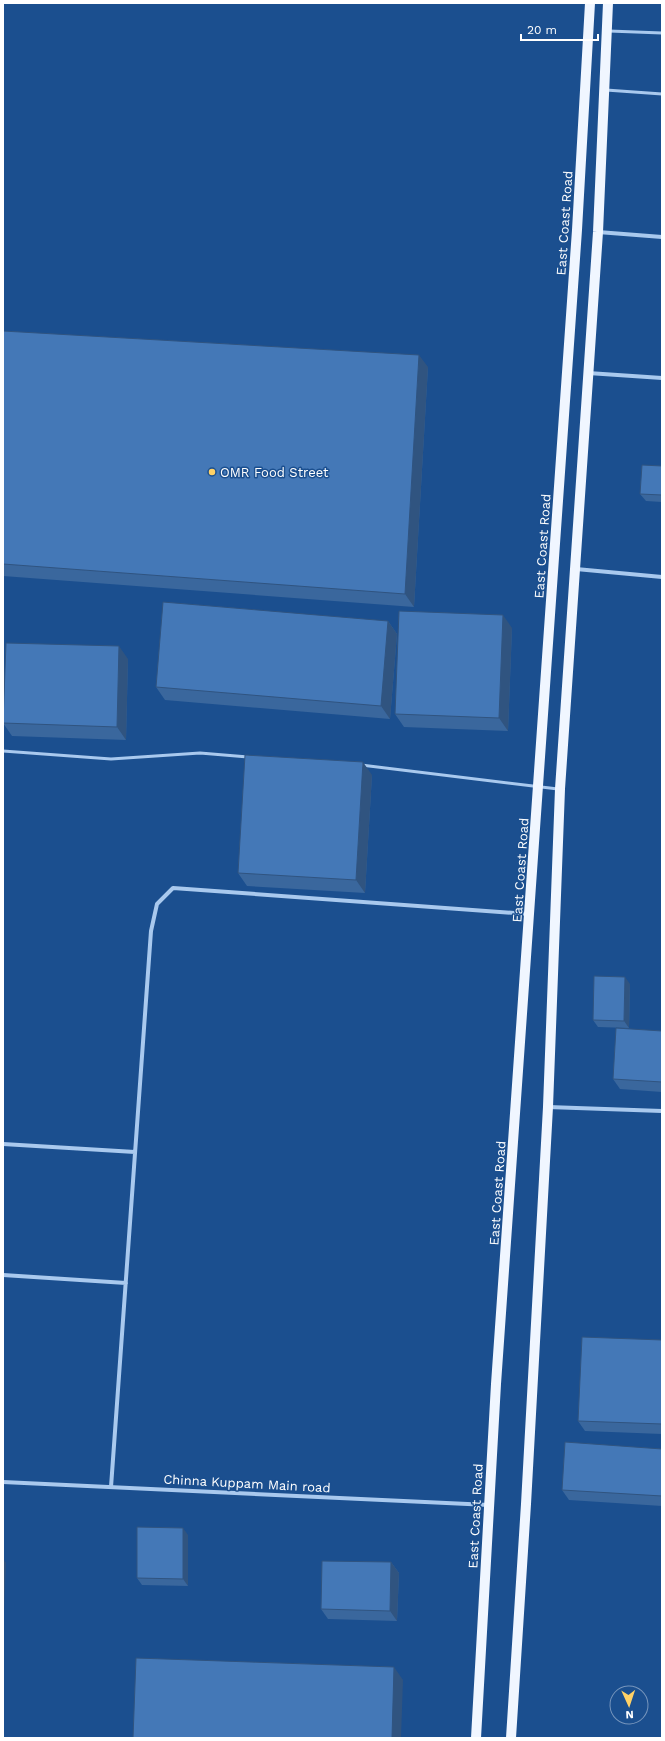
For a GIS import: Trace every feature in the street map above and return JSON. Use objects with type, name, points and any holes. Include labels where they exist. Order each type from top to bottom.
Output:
[{"type":"main road","name":"East Coast Road","points":[[476,1738],[496,1384],[530,914],[576,238],[590,3]]},
{"type":"main road","points":[[511,1738],[526,1504],[548,1107],[560,789],[597,232],[608,3]]},
{"type":"street","points":[[597,232],[662,237]]},
{"type":"street","points":[[588,373],[662,378]]},
{"type":"street","points":[[574,569],[662,577]]},
{"type":"street","points":[[111,1487],[150,931],[157,904],[173,888],[530,914]]},
{"type":"street","points":[[548,1107],[662,1111]]},
{"type":"street","points":[[3,1144],[135,1152]]},
{"type":"street","points":[[3,1275],[126,1283]]},
{"type":"street","name":"Chinna Kuppam Main road","points":[[3,1482],[489,1505]]},
{"type":"lane","points":[[607,31],[662,33]]},
{"type":"lane","points":[[604,90],[662,94]]},
{"type":"lane","points":[[3,751],[111,759],[200,753],[253,757]]},
{"type":"lane","points":[[358,765],[560,789]]},
{"type":"building","name":"OMR Food Street","points":[[3,331],[419,355],[405,594],[3,564]]},
{"type":"building","points":[[642,465],[662,466],[662,495],[640,494]]},
{"type":"building","points":[[163,602],[388,621],[381,706],[156,687]]},
{"type":"building","points":[[399,611],[503,615],[499,718],[395,714]]},
{"type":"building","points":[[6,643],[119,646],[117,727],[3,723]]},
{"type":"building","points":[[245,755],[363,762],[356,880],[238,873]]},
{"type":"building","points":[[594,976],[625,977],[624,1021],[593,1020]]},
{"type":"building","points":[[616,1028],[662,1031],[662,1082],[613,1079]]},
{"type":"building","points":[[582,1337],[662,1340],[662,1424],[578,1421]]},
{"type":"building","points":[[565,1442],[662,1449],[662,1496],[562,1490]]},
{"type":"building","points":[[137,1527],[183,1528],[183,1579],[137,1578]]},
{"type":"building","points":[[322,1561],[391,1562],[390,1611],[321,1609]]},
{"type":"building","points":[[136,1658],[394,1667],[392,1738],[133,1738]]},
{"type":"place","name":"OMR Food Street","points":[[212,472]]}]
